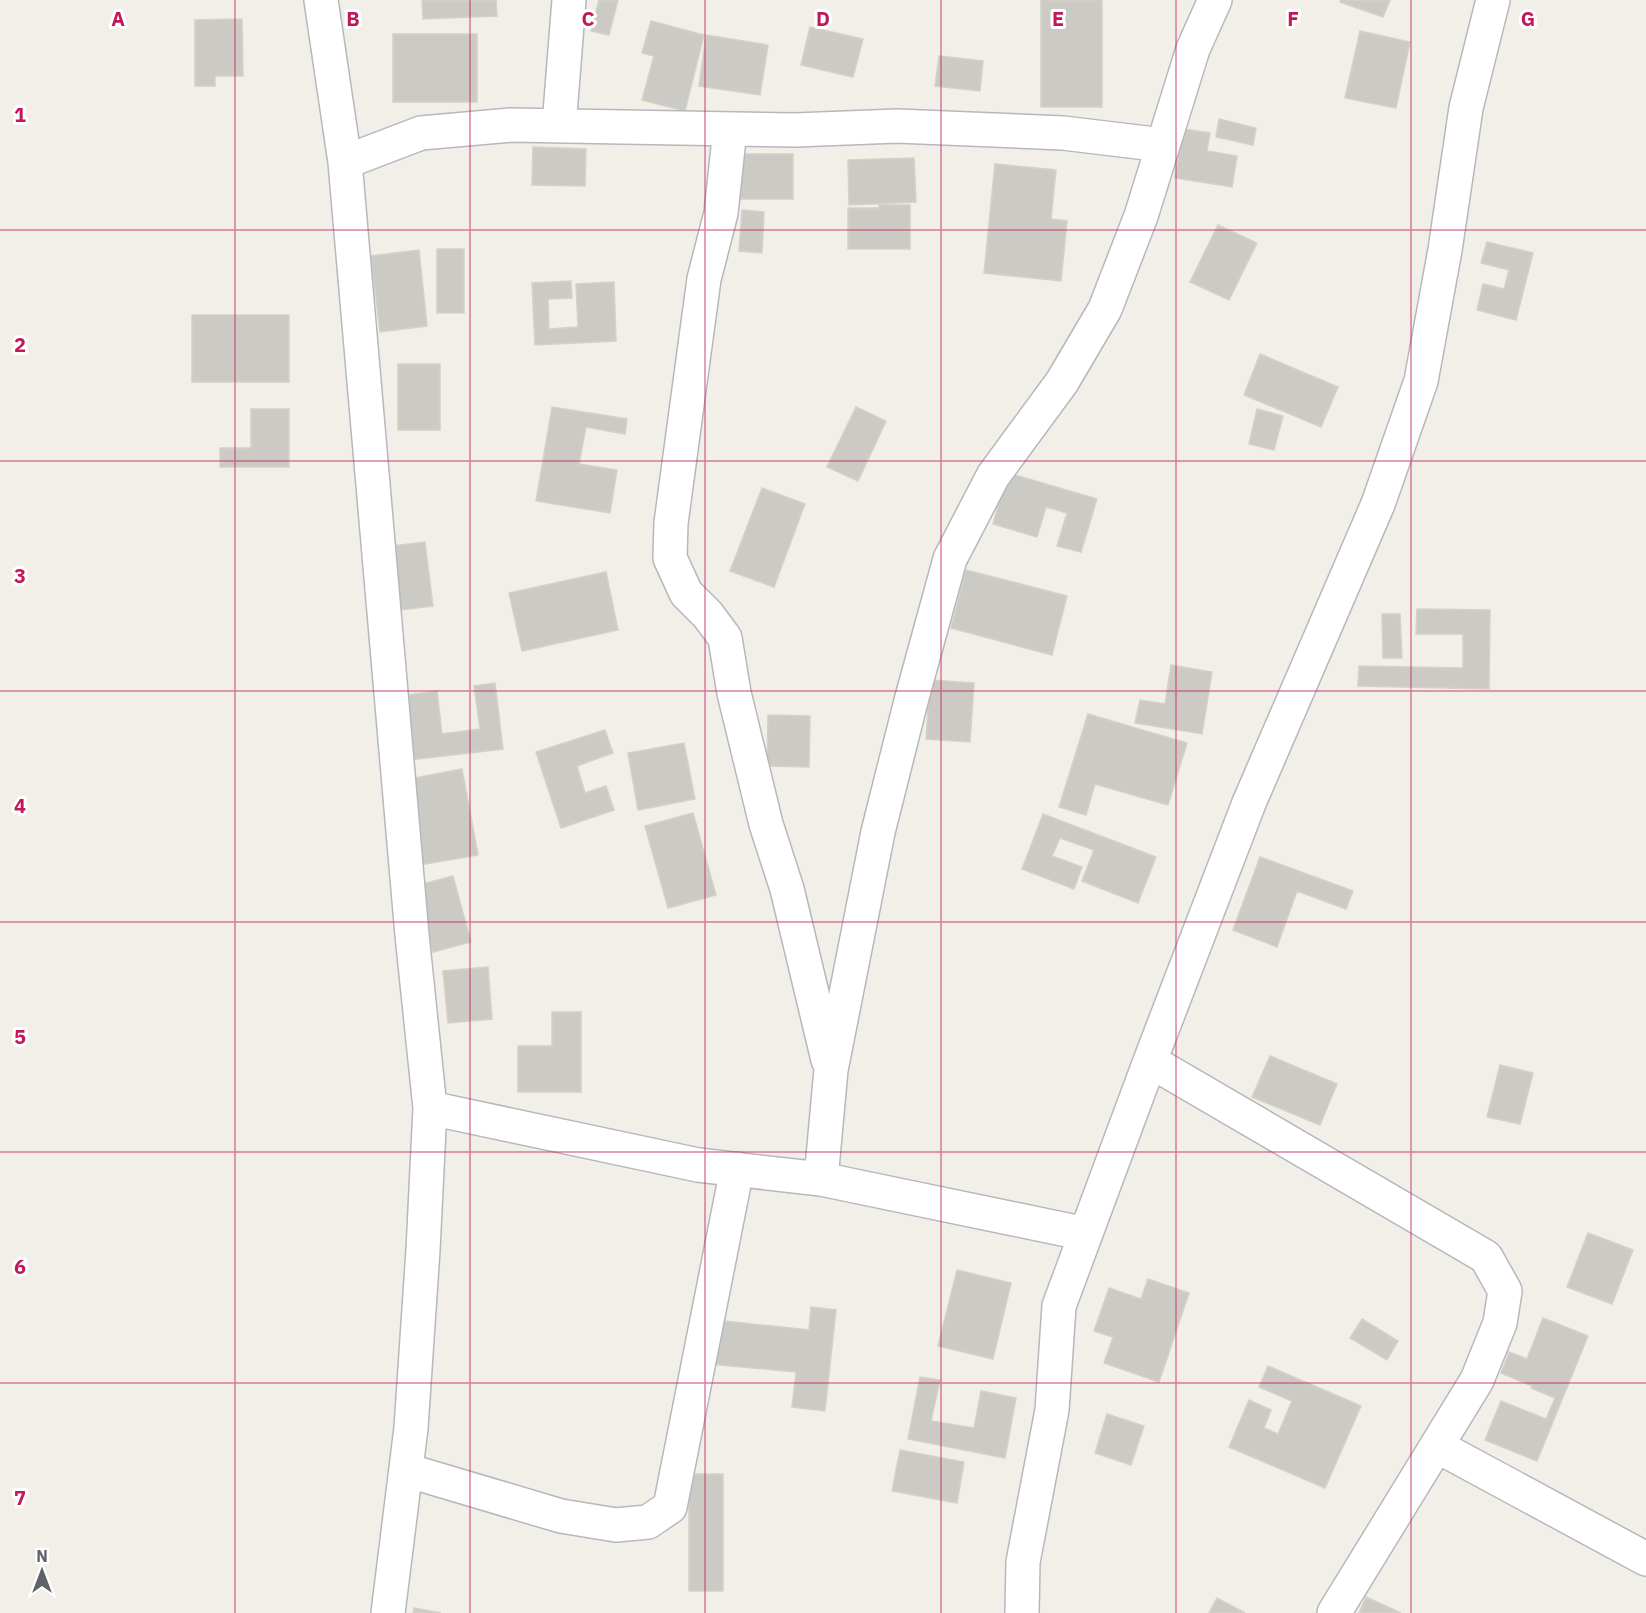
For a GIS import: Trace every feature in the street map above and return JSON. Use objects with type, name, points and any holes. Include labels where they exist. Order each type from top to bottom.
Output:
[{"type":"street","points":[[321,0],[345,162],[412,935],[430,1108],[412,1416],[388,1613]]},
{"type":"street","points":[[559,126],[569,0]]},
{"type":"street","points":[[821,1179],[831,1070],[878,832],[950,560],[993,476],[1062,382],[1105,309],[1141,216],[1193,49],[1215,0]]},
{"type":"street","points":[[1022,1613],[1023,1562],[1052,1410],[1059,1306],[1249,803],[1378,504],[1421,381],[1445,250],[1466,108],[1492,0]]},
{"type":"street","points":[[345,162],[421,133],[511,125],[795,130],[897,126],[1063,133],[1163,145]]},
{"type":"street","points":[[730,129],[720,213],[702,290],[671,523],[670,558],[686,593],[708,615],[725,638],[734,693],[766,824],[787,889],[831,1070]]},
{"type":"street","points":[[1150,1061],[1486,1257],[1505,1291],[1500,1323],[1477,1380],[1334,1613]]},
{"type":"street","points":[[430,1108],[698,1165],[821,1179],[1086,1234]]},
{"type":"street","points":[[406,1470],[561,1516],[616,1525],[648,1522],[670,1507],[737,1169]]},
{"type":"street","points":[[1437,1446],[1646,1559]]},
{"type":"building","points":[[422,0],[496,0],[497,16],[423,19]]},
{"type":"building","points":[[599,0],[618,0],[609,35],[591,31]]},
{"type":"building","points":[[1041,0],[1102,0],[1102,107],[1041,107]]},
{"type":"building","points":[[1341,0],[1390,0],[1383,17],[1340,2]]},
{"type":"building","points":[[242,19],[243,76],[215,76],[215,86],[195,86],[195,20]]},
{"type":"building","points":[[651,21],[704,35],[685,111],[642,100],[654,56],[642,53]]},
{"type":"building","points":[[810,27],[863,39],[853,77],[801,65]]},
{"type":"building","points":[[1360,31],[1410,42],[1396,108],[1345,98]]},
{"type":"building","points":[[393,34],[477,34],[477,102],[393,102]]},
{"type":"building","points":[[706,35],[768,45],[760,95],[699,86]]},
{"type":"building","points":[[939,56],[983,61],[980,91],[935,86]]},
{"type":"building","points":[[1219,119],[1256,128],[1253,145],[1216,137]]},
{"type":"building","points":[[1183,129],[1210,133],[1207,151],[1237,156],[1232,187],[1175,178]]},
{"type":"building","points":[[533,147],[586,149],[585,186],[532,185]]},
{"type":"building","points":[[734,154],[793,154],[793,199],[734,199]]},
{"type":"building","points":[[914,158],[916,202],[849,205],[848,160]]},
{"type":"building","points":[[995,164],[1056,170],[1051,219],[1067,221],[1061,281],[984,273]]},
{"type":"building","points":[[879,205],[910,205],[910,249],[848,249],[848,208],[879,208]]},
{"type":"building","points":[[742,210],[764,212],[762,253],[739,251]]},
{"type":"building","points":[[1218,225],[1257,243],[1229,300],[1190,282]]},
{"type":"building","points":[[1487,242],[1533,253],[1516,320],[1477,310],[1483,284],[1504,289],[1509,270],[1481,263]]},
{"type":"building","points":[[437,249],[464,249],[464,313],[437,313]]},
{"type":"building","points":[[419,250],[427,326],[380,332],[371,256]]},
{"type":"building","points":[[571,281],[572,298],[548,299],[549,329],[578,327],[576,284],[614,282],[616,341],[535,345],[532,283]]},
{"type":"building","points":[[192,315],[289,315],[289,382],[192,382]]},
{"type":"building","points":[[1260,354],[1338,387],[1321,427],[1244,395]]},
{"type":"building","points":[[398,364],[440,364],[440,430],[398,430]]},
{"type":"building","points":[[552,407],[627,419],[625,434],[586,427],[579,464],[617,470],[610,513],[536,501]]},
{"type":"building","points":[[856,407],[886,421],[858,481],[827,467]]},
{"type":"building","points":[[251,409],[289,409],[289,467],[220,467],[220,448],[251,448]]},
{"type":"building","points":[[1257,409],[1283,416],[1274,450],[1249,444]]},
{"type":"building","points":[[1008,473],[1097,499],[1081,552],[1057,546],[1067,513],[1046,507],[1037,537],[993,524]]},
{"type":"building","points":[[762,488],[805,504],[774,587],[730,571]]},
{"type":"building","points":[[425,542],[433,606],[392,611],[384,547]]},
{"type":"building","points":[[966,570],[1067,596],[1052,655],[951,628]]},
{"type":"building","points":[[606,572],[618,630],[522,651],[509,593]]},
{"type":"building","points":[[1417,609],[1490,610],[1489,689],[1358,686],[1359,666],[1463,668],[1463,634],[1416,634]]},
{"type":"building","points":[[1382,614],[1400,614],[1402,658],[1383,658]]},
{"type":"building","points":[[1171,665],[1212,672],[1202,734],[1135,723],[1140,700],[1165,704]]},
{"type":"building","points":[[930,680],[974,683],[970,742],[926,739]]},
{"type":"building","points":[[495,683],[503,749],[401,761],[393,697],[437,691],[442,734],[480,729],[474,686]]},
{"type":"building","points":[[1088,714],[1187,743],[1168,805],[1095,784],[1086,815],[1059,807]]},
{"type":"building","points":[[768,715],[810,716],[809,767],[767,766]]},
{"type":"building","points":[[605,730],[613,753],[577,766],[585,793],[606,786],[614,810],[561,828],[536,752]]},
{"type":"building","points":[[684,743],[695,799],[638,810],[628,753]]},
{"type":"building","points":[[462,769],[478,855],[420,865],[404,780]]},
{"type":"building","points":[[693,813],[716,895],[668,908],[645,826]]},
{"type":"building","points":[[1043,814],[1156,857],[1138,903],[1082,881],[1094,850],[1060,838],[1052,856],[1082,867],[1074,889],[1022,869]]},
{"type":"building","points":[[1260,857],[1353,891],[1346,909],[1297,891],[1277,947],[1233,930]]},
{"type":"building","points":[[453,876],[471,942],[433,952],[415,886]]},
{"type":"building","points":[[488,967],[492,1019],[448,1023],[443,971]]},
{"type":"building","points":[[552,1012],[581,1012],[581,1092],[518,1092],[518,1046],[552,1046]]},
{"type":"building","points":[[1270,1056],[1337,1084],[1320,1125],[1252,1097]]},
{"type":"building","points":[[1500,1065],[1533,1073],[1520,1124],[1487,1117]]},
{"type":"building","points":[[1588,1233],[1633,1250],[1612,1304],[1567,1287]]},
{"type":"building","points":[[957,1270],[1011,1283],[993,1359],[938,1346]]},
{"type":"building","points":[[1148,1279],[1189,1293],[1159,1382],[1104,1363],[1113,1337],[1094,1331],[1109,1288],[1141,1299]]},
{"type":"building","points":[[811,1307],[836,1310],[825,1411],[792,1407],[796,1372],[711,1364],[715,1320],[809,1330]]},
{"type":"building","points":[[1543,1318],[1588,1336],[1537,1461],[1485,1440],[1501,1401],[1546,1419],[1555,1398],[1501,1373],[1509,1352],[1527,1359]]},
{"type":"building","points":[[1362,1319],[1398,1341],[1387,1360],[1350,1338]]},
{"type":"building","points":[[1268,1366],[1361,1406],[1325,1488],[1229,1447],[1249,1400],[1271,1410],[1264,1428],[1278,1434],[1292,1401],[1259,1387]]},
{"type":"building","points":[[920,1377],[940,1380],[931,1421],[974,1428],[981,1391],[1016,1398],[1005,1458],[908,1439]]},
{"type":"building","points":[[1107,1414],[1144,1426],[1131,1465],[1095,1453]]},
{"type":"building","points":[[900,1450],[964,1462],[957,1503],[892,1491]]},
{"type":"building","points":[[677,1474],[723,1474],[723,1591],[689,1591],[689,1499],[677,1499]]},
{"type":"building","points":[[1366,1597],[1401,1613],[1359,1613]]},
{"type":"building","points":[[1217,1598],[1245,1613],[1209,1613]]},
{"type":"building","points":[[414,1608],[441,1613],[413,1613]]}]
